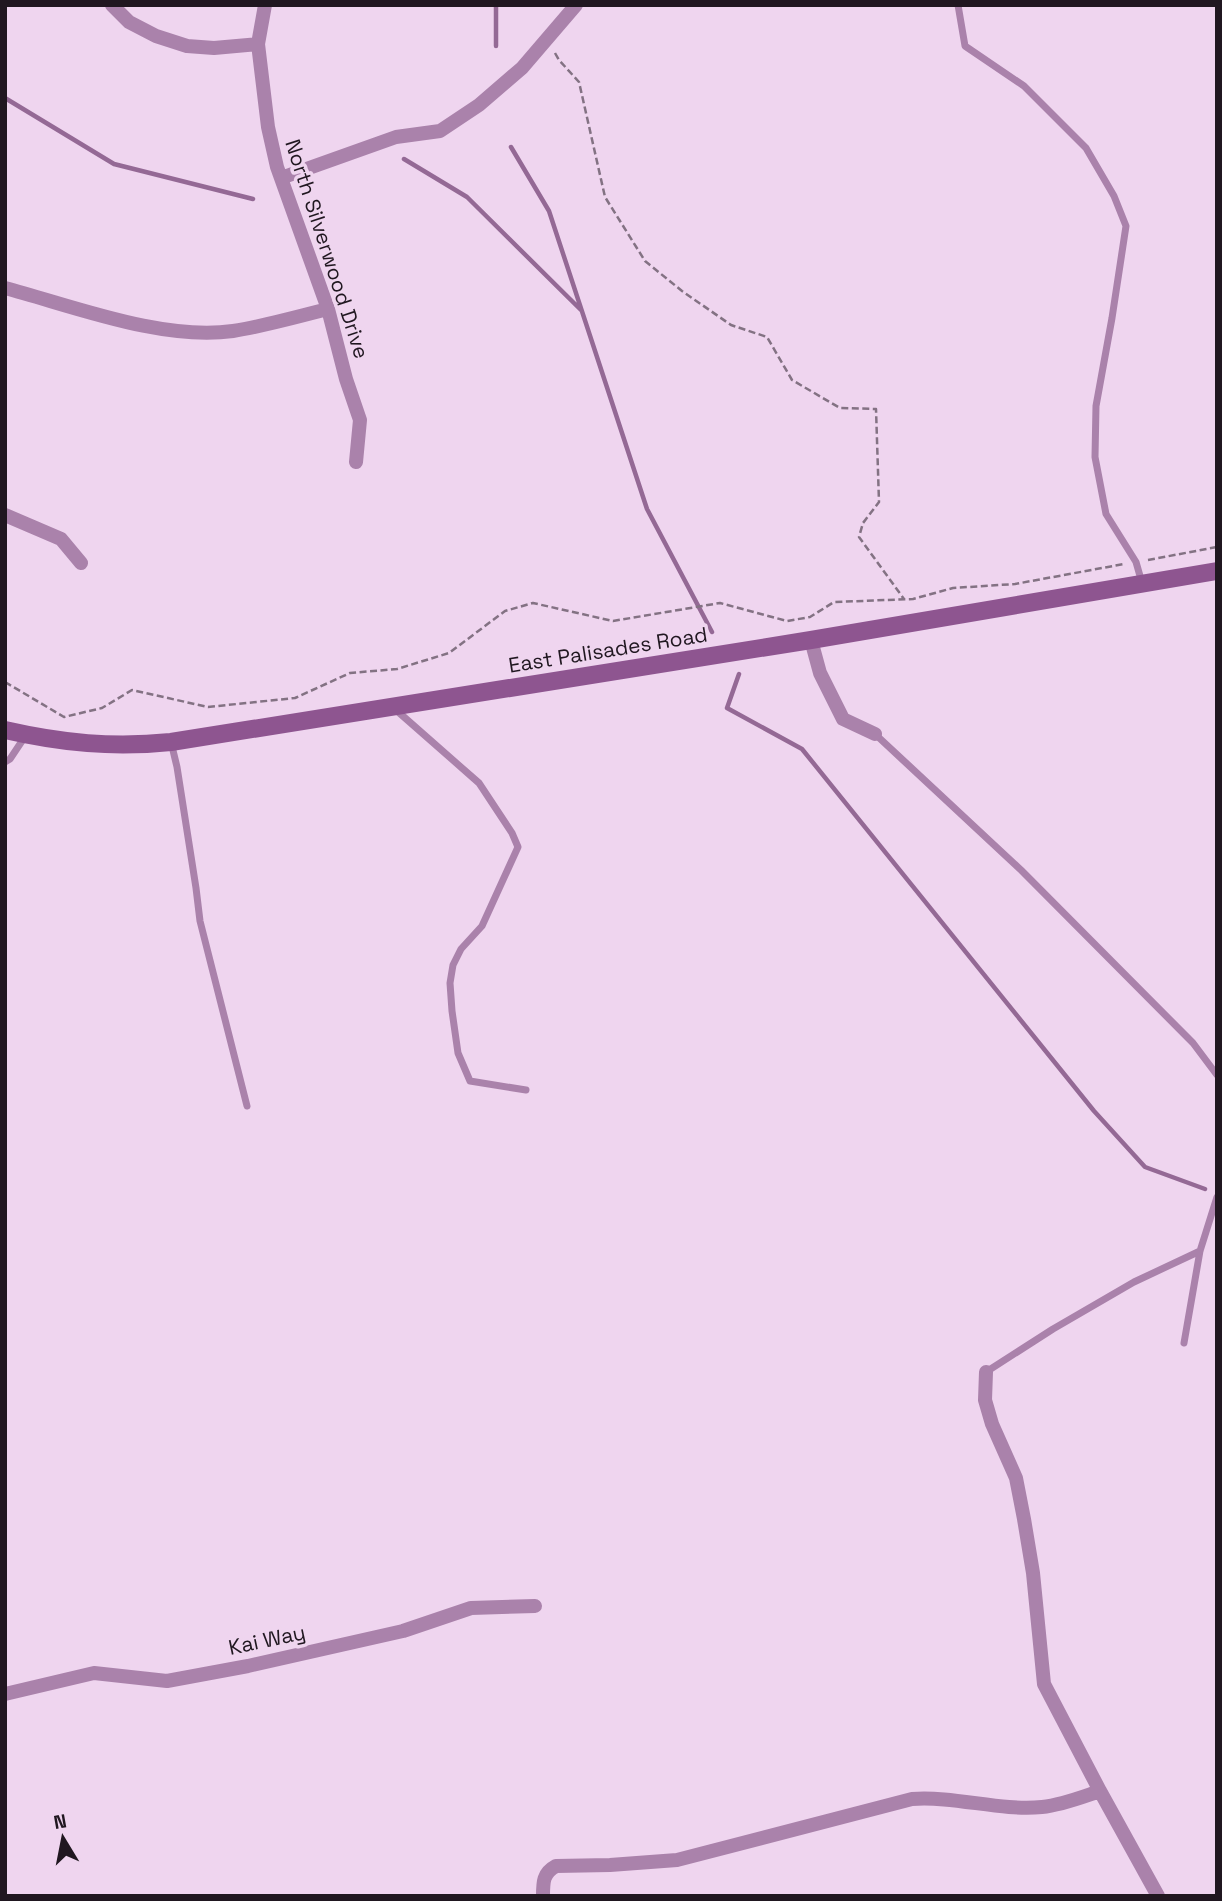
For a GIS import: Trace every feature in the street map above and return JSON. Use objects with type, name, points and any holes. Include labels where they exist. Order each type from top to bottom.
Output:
[{"type":"street","points":[[112,5],[129,22],[156,36],[187,46],[214,48],[258,44]]},
{"type":"street","name":"North Silverwood Drive","points":[[265,5],[258,44],[268,127],[281,178],[328,309],[360,420],[356,462]]},
{"type":"street","points":[[281,178],[396,137],[440,131],[479,105],[522,68],[576,5]]},
{"type":"street","points":[[5,288],[135,323],[183,332],[231,331],[328,309]]},
{"type":"street","points":[[5,515],[61,539],[81,563]]},
{"type":"street","name":"East Palisades Road","points":[[5,730],[62,741],[105,745],[171,742],[811,640],[1217,571]]},
{"type":"street","points":[[811,640],[820,673],[844,719],[875,734]]},
{"type":"street","points":[[985,1372],[985,1400],[992,1424],[1016,1478],[1024,1519],[1033,1573],[1044,1684],[1158,1896]]},
{"type":"street","name":"Kai Way","points":[[5,1694],[94,1673],[167,1681],[248,1667],[403,1631],[471,1608],[535,1606]]},
{"type":"street","points":[[543,1896],[544,1877],[556,1866],[677,1860],[912,1799],[931,1798],[1016,1807],[1044,1807],[1100,1791]]},
{"type":"lane","points":[[958,5],[965,46],[1024,86],[1086,148],[1114,196],[1126,226],[1096,406],[1095,457],[1106,514],[1136,562],[1142,584]]},
{"type":"lane","points":[[393,707],[480,783],[512,832],[518,847],[482,926],[461,949],[453,965],[450,983],[458,1053],[470,1081],[526,1090]]},
{"type":"lane","points":[[875,734],[1021,870],[1193,1043],[1217,1075]]},
{"type":"lane","points":[[5,762],[27,735]]},
{"type":"lane","points":[[171,742],[182,794],[200,921],[247,1106]]},
{"type":"lane","points":[[1184,1343],[1200,1251],[1217,1197]]},
{"type":"lane","points":[[985,1372],[1134,1282],[1200,1251]]},
{"type":"path","points":[[557,28],[554,51],[579,82],[605,197],[645,261],[731,325],[766,337],[792,380],[840,408],[876,409],[879,502],[863,523],[859,537],[904,599]]},
{"type":"path","points":[[5,682],[64,717],[102,708],[132,690],[208,707],[295,698],[350,673],[397,669],[449,653],[505,611],[533,603],[613,621],[720,603],[787,621],[810,617],[834,602],[913,599],[953,588],[1015,584],[1217,547]]},
{"type":"waterway","points":[[496,5],[496,46]]},
{"type":"waterway","points":[[5,98],[114,164],[253,199]]},
{"type":"waterway","points":[[511,147],[549,211],[647,509],[712,632]]},
{"type":"waterway","points":[[404,159],[467,197],[581,310]]},
{"type":"waterway","points":[[739,674],[727,708],[802,749],[1094,1111],[1145,1167],[1205,1189]]}]
